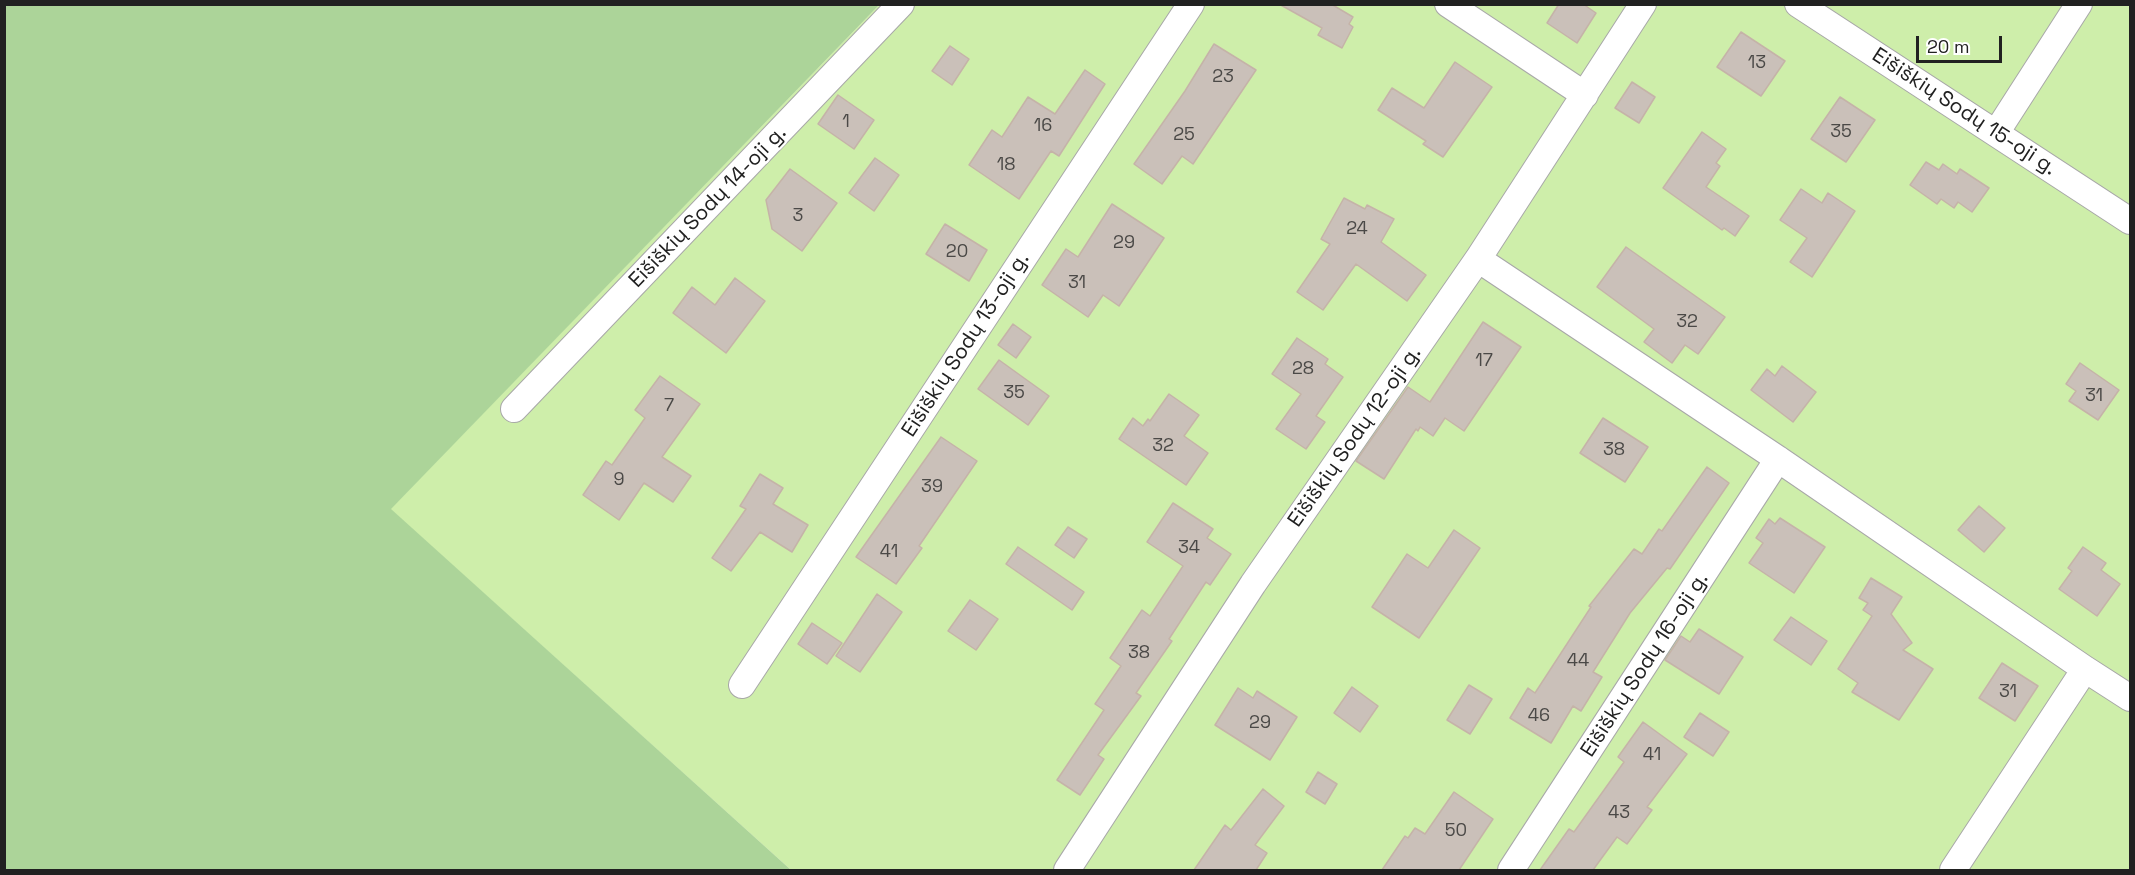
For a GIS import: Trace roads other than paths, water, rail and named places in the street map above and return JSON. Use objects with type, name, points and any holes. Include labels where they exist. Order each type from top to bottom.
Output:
[{"type":"street","name":"Eišiškių Sodų 14-oji g.","points":[[514,409],[902,4]]},
{"type":"street","name":"Eišiškių Sodų 13-oji g.","points":[[742,685],[1191,4]]},
{"type":"street","points":[[1448,4],[1585,95]]},
{"type":"street","name":"Eišiškių Sodų 12-oji g.","points":[[1067,870],[1253,584],[1478,259],[1643,4]]},
{"type":"street","name":"Eišiškių Sodų 15-oji g.","points":[[1797,4],[2130,221]]},
{"type":"street","points":[[1996,133],[2079,4]]},
{"type":"street","points":[[1478,259],[2130,698]]},
{"type":"street","name":"Eišiškių Sodų 16-oji g.","points":[[1511,870],[1778,459]]},
{"type":"street","points":[[1953,870],[2085,669]]}]
